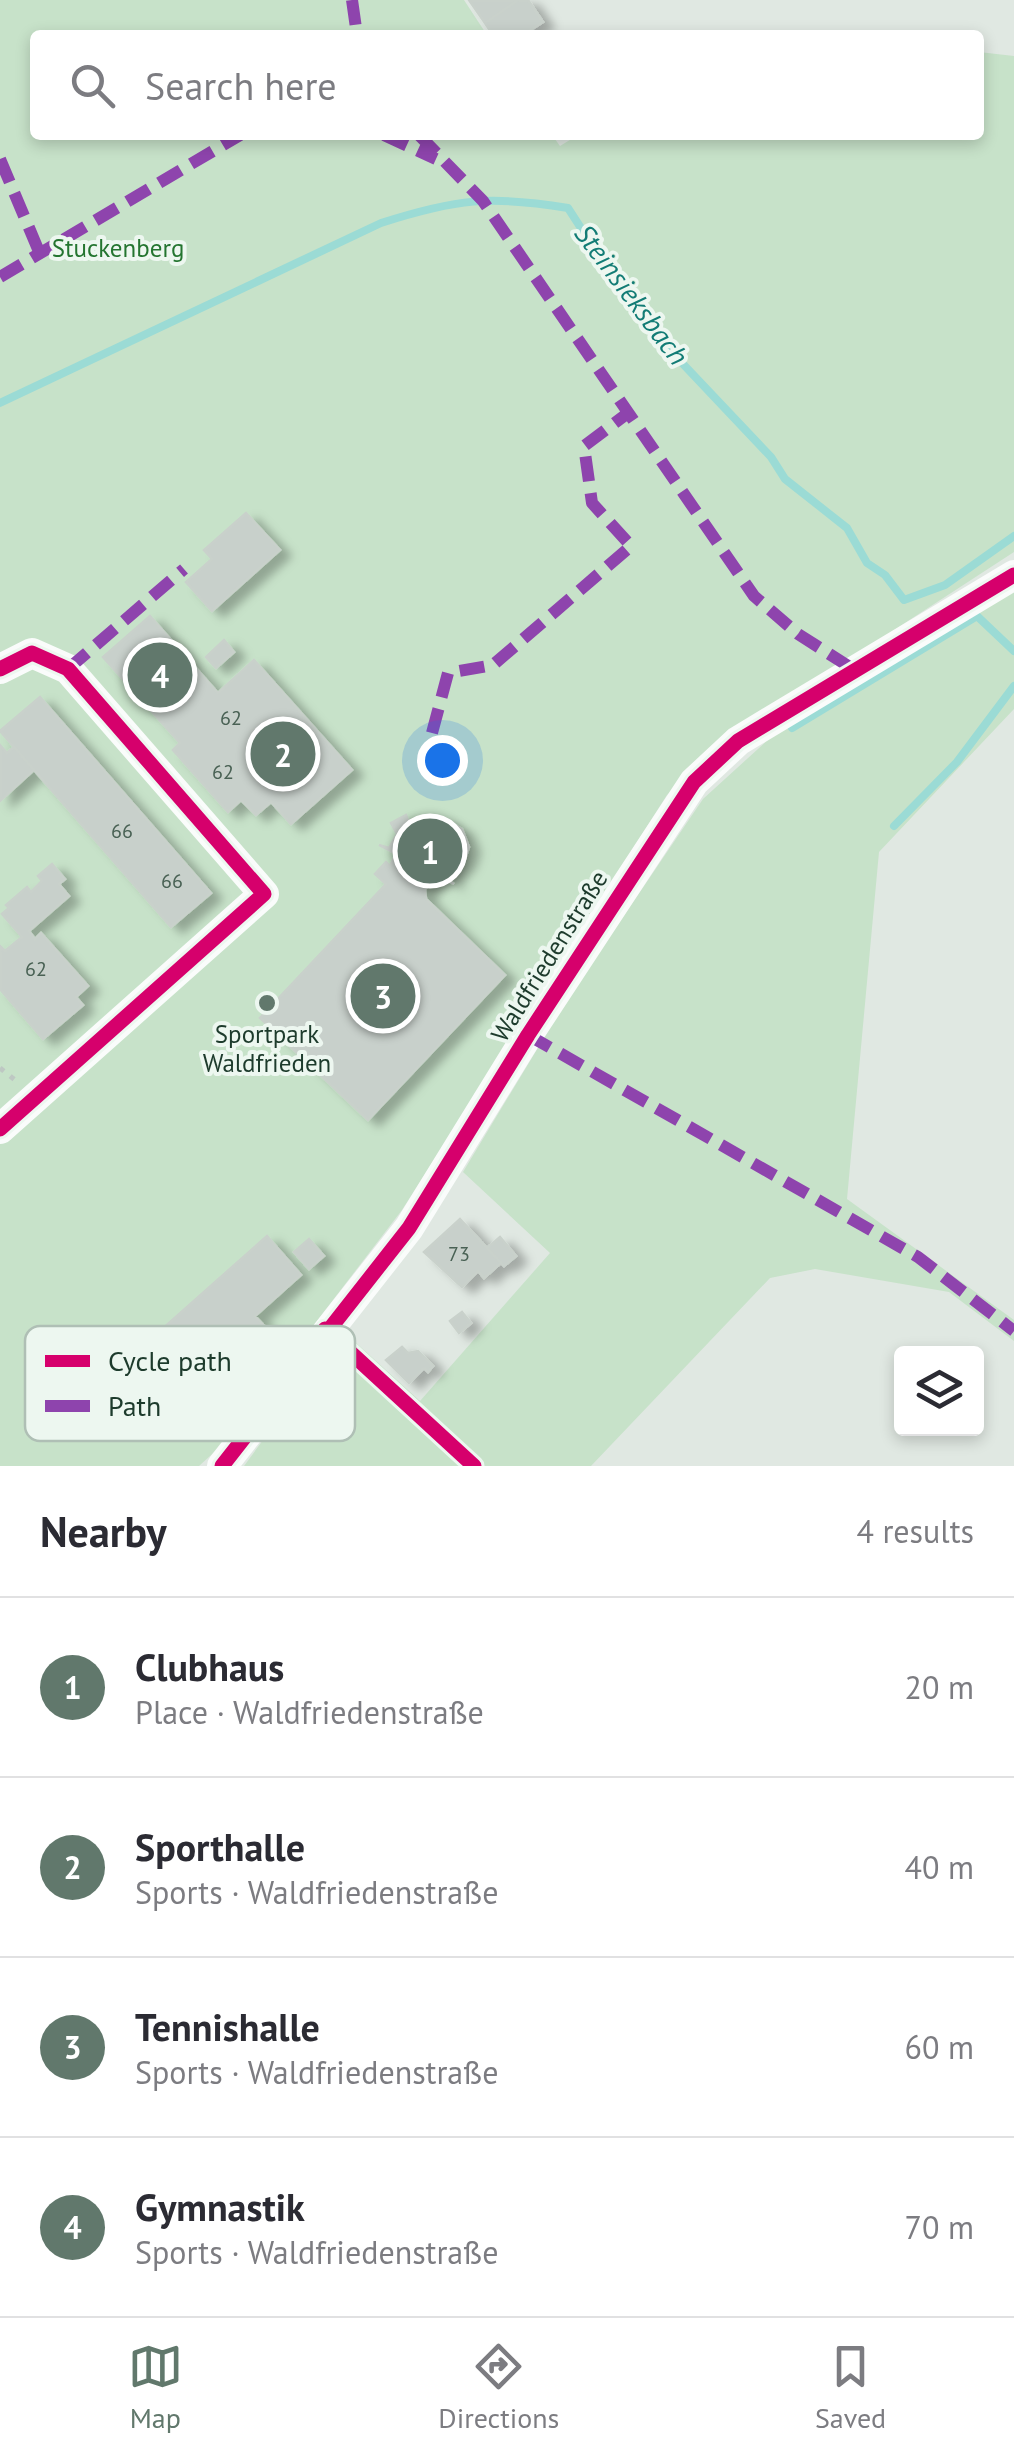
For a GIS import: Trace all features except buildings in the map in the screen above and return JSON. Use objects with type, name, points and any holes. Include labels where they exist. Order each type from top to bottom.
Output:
[{"type":"street","name":"Waldfriedenstraße","points":[[333,1326],[410,1228],[549,1002],[694,782],[738,740],[1014,575]]},
{"type":"street","points":[[0,669],[32,654],[68,668],[264,894],[0,1129]]},
{"type":"street","name":"Waldfriedenstraße","points":[[222,1466],[242,1441]]},
{"type":"green space","name":"Sportpark Waldfrieden","points":[[0,0],[464,0],[484,30],[30,30],[30,140],[556,140],[560,146],[570,140],[984,140],[984,53],[1014,56],[1014,552],[733,735],[667,795],[402,1210],[313,1326],[25,1326],[25,1441],[225,1441],[199,1466],[0,1466]]},
{"type":"green space","points":[[1014,587],[1014,709],[879,852],[847,1199],[1014,1320],[1014,1341],[949,1292],[815,1269],[770,1278],[591,1466],[244,1466],[262,1441],[355,1441],[355,1342],[420,1401],[550,1253],[463,1172],[568,998],[703,799],[781,728]]},
{"type":"waterway","name":"Steinsieksbach","points":[[0,403],[381,223],[453,204],[541,204],[568,208],[612,276],[683,364],[771,457],[785,479],[847,528],[867,563],[885,575],[904,600],[945,585],[1014,536]]},
{"type":"waterway","points":[[792,728],[977,616],[1014,651]]},
{"type":"waterway","points":[[894,826],[957,762],[1014,686]]},
{"type":"marked path","points":[[352,0],[356,30]]},
{"type":"marked path","points":[[0,277],[232,140]]},
{"type":"marked path","points":[[395,140],[436,159]]},
{"type":"marked path","points":[[424,140],[483,201],[754,596],[798,634],[856,671]]},
{"type":"marked path","points":[[0,159],[40,254]]},
{"type":"marked path","points":[[432,733],[448,673],[493,665],[631,546],[592,503],[584,446],[628,413]]},
{"type":"marked path","points":[[68,669],[184,569]]},
{"type":"marked path","points":[[528,1035],[918,1257],[1014,1331]]},
{"type":"cycle path","points":[[332,1326],[409,1228],[528,1035],[694,782],[738,741],[1014,575]]},
{"type":"cycle path","points":[[0,669],[32,653],[68,669],[264,894],[0,1129]]},
{"type":"cycle path","points":[[355,1357],[474,1466]]},
{"type":"cycle path","points":[[222,1466],[242,1441]]},
{"type":"place","name":"Gymnastik","points":[[160,675]]},
{"type":"place","name":"Sporthalle","points":[[283,754]]},
{"type":"place","name":"Clubhaus","points":[[430,851]]},
{"type":"place","name":"Tennishalle","points":[[383,996]]},
{"type":"place","name":"Sportpark Waldfrieden","points":[[267,1003]]},
{"type":"park label","name":"Stuckenberg","points":[[118,248]]}]
